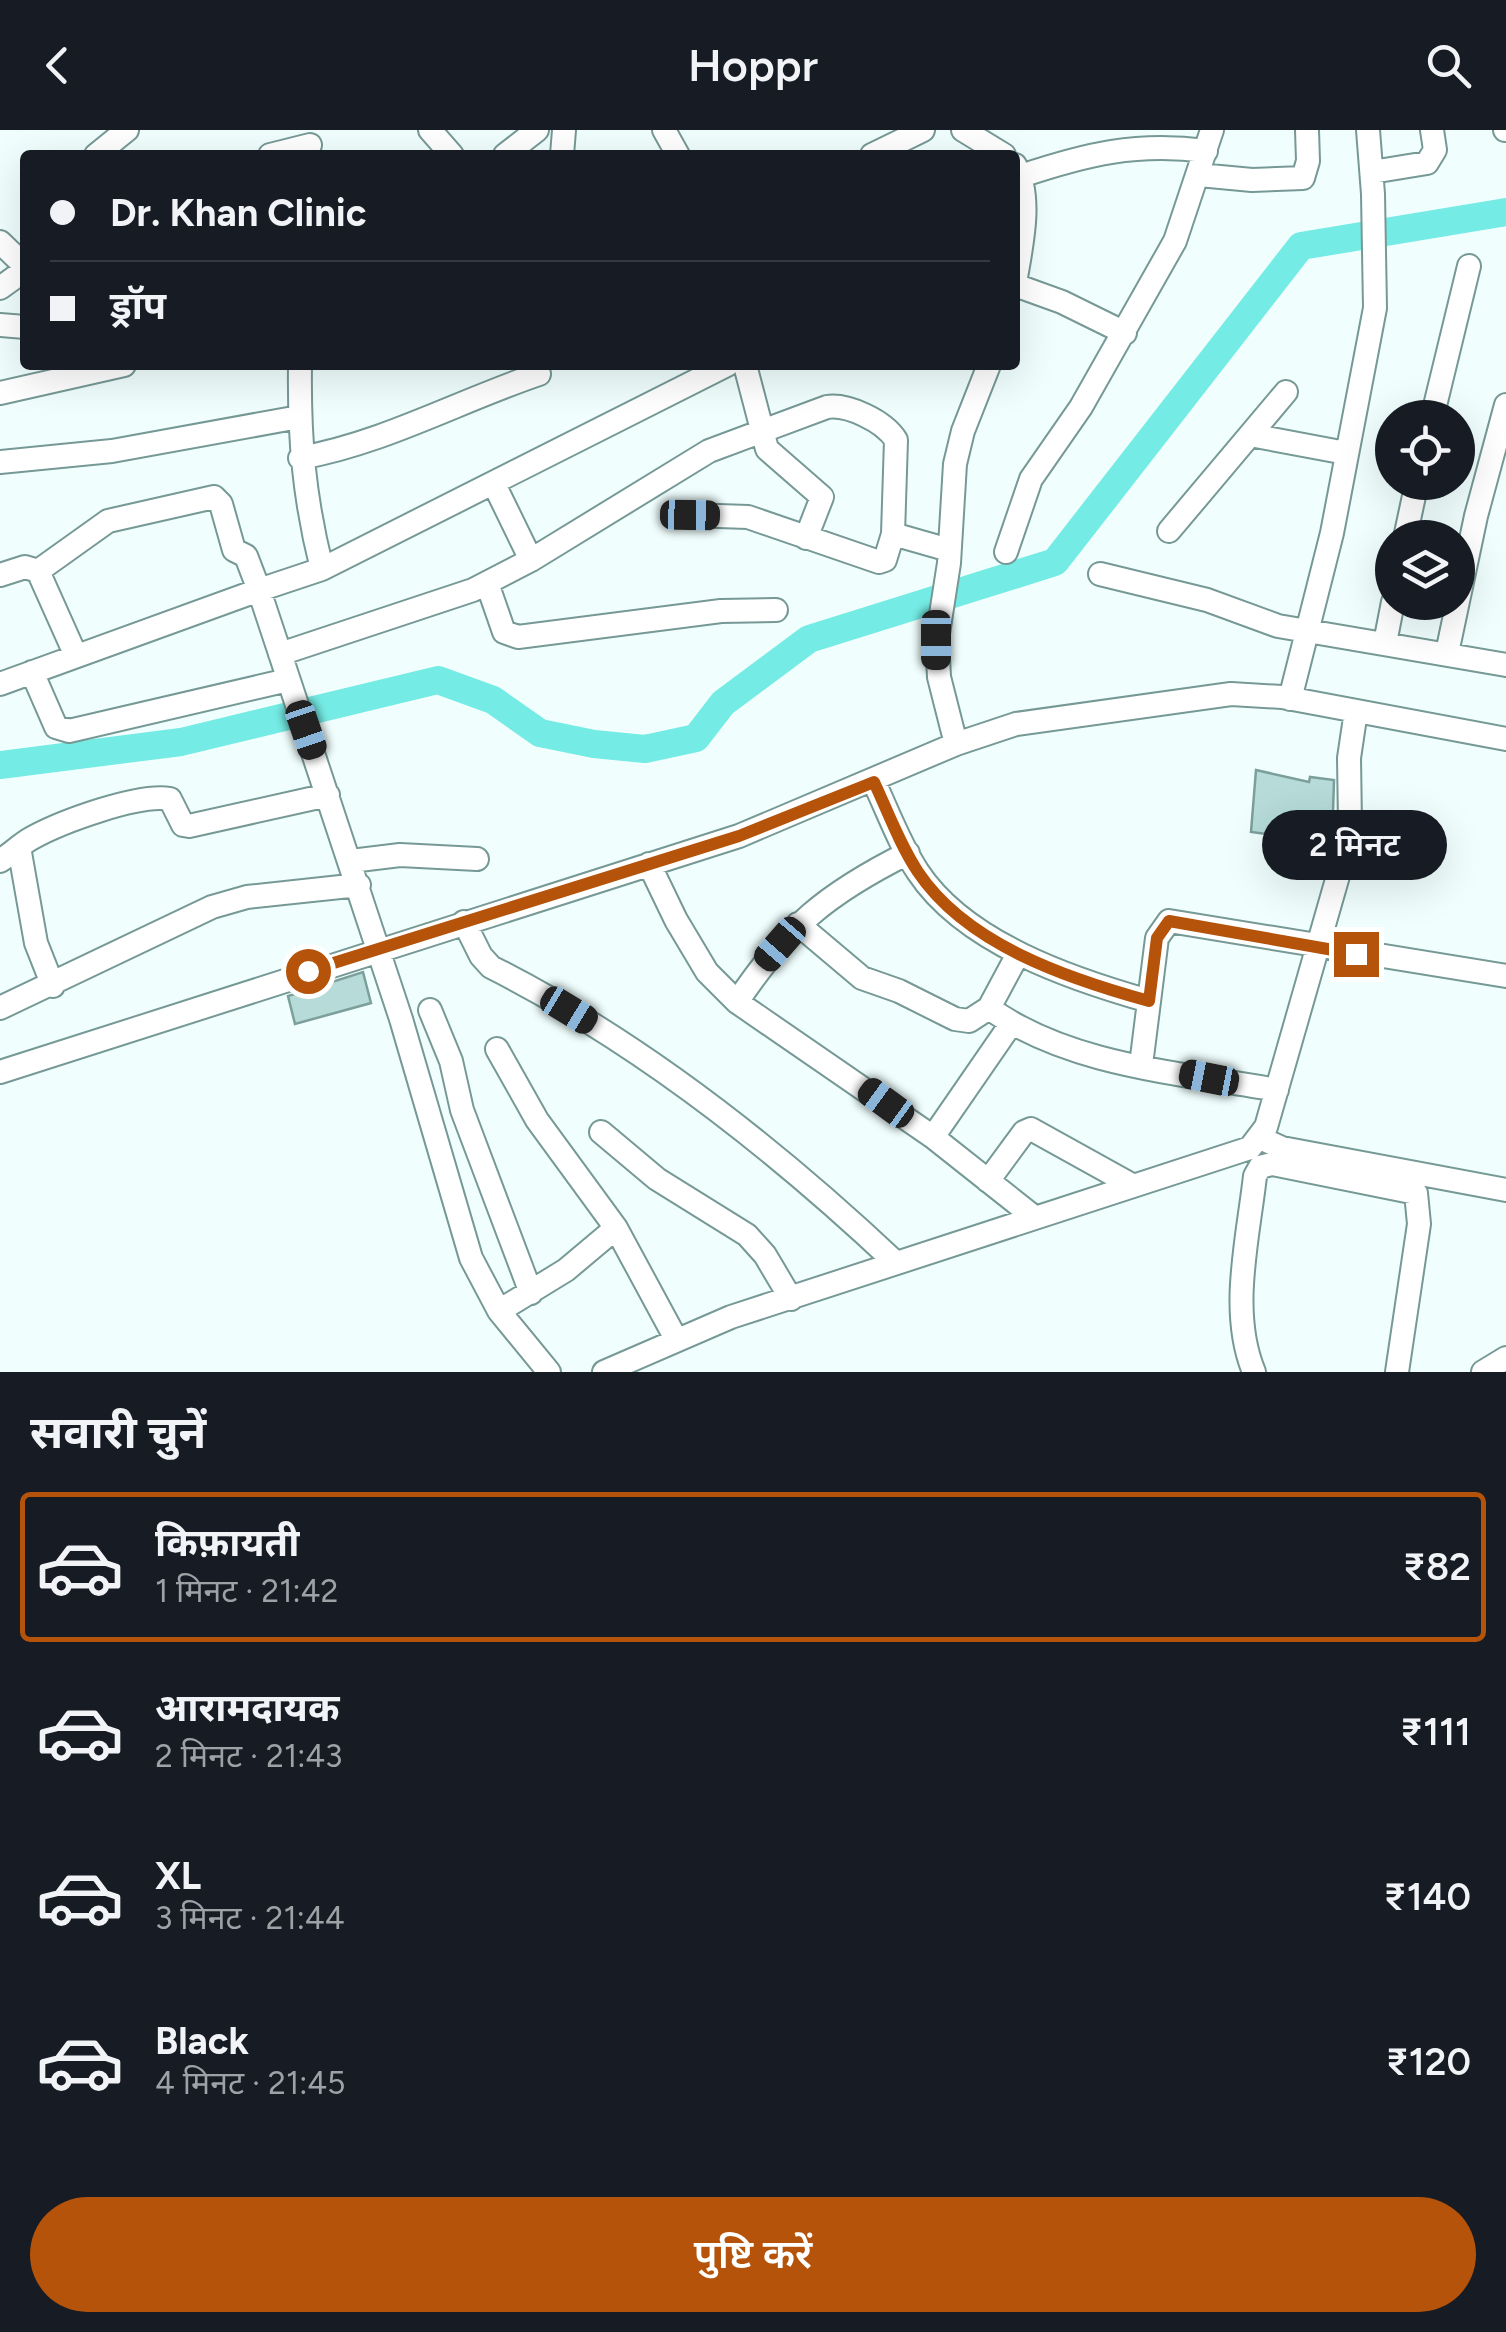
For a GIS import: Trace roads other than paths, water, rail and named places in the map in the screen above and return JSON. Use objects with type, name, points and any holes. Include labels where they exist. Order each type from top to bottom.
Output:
[{"type":"street","points":[[102,150],[127,130]]},
{"type":"street","points":[[430,130],[448,150]]},
{"type":"street","points":[[512,150],[538,130]]},
{"type":"street","points":[[882,150],[924,130]]},
{"type":"street","points":[[963,130],[996,150]]},
{"type":"street","points":[[1199,174],[1252,180],[1303,178],[1308,161],[1307,130]]},
{"type":"street","points":[[1290,699],[1332,533],[1375,308],[1377,277],[1368,130]]},
{"type":"street","points":[[1372,183],[1427,164],[1435,150],[1432,130]]},
{"type":"street","points":[[1006,552],[1030,478],[1060,442],[1175,240],[1209,140],[1140,146],[1111,140],[1020,169]]},
{"type":"street","points":[[1020,196],[1020,254]]},
{"type":"street","points":[[0,242],[20,263]]},
{"type":"street","points":[[1436,400],[1469,266]]},
{"type":"street","points":[[0,288],[20,272]]},
{"type":"street","points":[[1020,286],[1124,332]]},
{"type":"street","points":[[0,392],[101,370]]},
{"type":"street","points":[[300,370],[300,458],[305,502],[322,569]]},
{"type":"street","points":[[0,684],[322,569],[717,370]]},
{"type":"street","points":[[746,370],[762,433],[774,458],[814,486],[822,497],[806,538]]},
{"type":"street","points":[[956,744],[939,677],[936,640],[949,556],[956,464],[963,430],[987,370]]},
{"type":"street","points":[[300,458],[362,444],[473,396],[539,374]]},
{"type":"street","points":[[1169,531],[1286,392]]},
{"type":"street","points":[[1447,654],[1476,516],[1506,405]]},
{"type":"street","points":[[280,654],[414,612],[486,583],[531,560],[709,451],[837,406],[847,407],[891,432],[897,450],[893,534],[884,560],[879,562],[748,518],[690,515]]},
{"type":"street","points":[[0,462],[112,451],[299,417]]},
{"type":"street","points":[[1250,435],[1346,453]]},
{"type":"street","points":[[494,484],[531,560]]},
{"type":"street","points":[[38,571],[108,521],[214,497],[220,504],[234,550],[246,556],[259,590],[351,862],[471,1258],[499,1312],[549,1372]]},
{"type":"street","points":[[893,534],[949,556]]},
{"type":"street","points":[[0,575],[26,567],[38,571],[76,656]]},
{"type":"street","points":[[1100,574],[1208,600],[1278,626],[1506,665]]},
{"type":"street","points":[[486,583],[504,632],[518,638],[721,611],[776,610]]},
{"type":"street","points":[[1384,642],[1388,620]]},
{"type":"street","points":[[32,672],[56,727],[69,731],[290,686]]},
{"type":"street","points":[[0,1072],[739,836],[956,744],[1016,724],[1231,694],[1290,699],[1506,740]]},
{"type":"street","points":[[604,1372],[676,1339],[790,1299],[1250,1148],[1260,1138],[1277,1090],[1319,948],[1350,823],[1349,758],[1356,711]]},
{"type":"street","points":[[874,782],[920,875],[948,904],[1018,954],[1090,984],[1149,1001]]},
{"type":"street","points":[[52,986],[9,854],[34,837],[92,815],[156,798],[170,799],[183,825],[189,826],[328,794]]},
{"type":"street","points":[[737,1002],[763,963],[798,924],[852,882],[908,854]]},
{"type":"street","points":[[351,862],[400,855],[478,859]]},
{"type":"street","points":[[649,864],[676,920],[708,972],[737,1002],[933,1138],[1034,1217]]},
{"type":"street","points":[[1,1004],[52,986],[212,907],[247,897],[358,885]]},
{"type":"street","points":[[1142,1065],[1157,938],[1169,921],[1506,976]]},
{"type":"street","points":[[464,922],[480,956],[492,967],[594,1025],[668,1075],[832,1202],[896,1264]]},
{"type":"street","points":[[798,924],[828,952],[873,984],[899,991],[955,1019],[969,1021],[989,1008],[1018,954]]},
{"type":"street","points":[[989,1008],[1012,1024],[1091,1054],[1277,1090]]},
{"type":"street","points":[[430,1010],[451,1062],[462,1110],[531,1293]]},
{"type":"street","points":[[933,1138],[1012,1024]]},
{"type":"street","points":[[497,1049],[537,1120],[616,1228],[676,1339]]},
{"type":"street","points":[[988,1181],[1024,1132],[1032,1130],[1132,1186]]},
{"type":"street","points":[[601,1132],[657,1178],[747,1235],[790,1299]]},
{"type":"street","points":[[1260,1138],[1282,1148],[1506,1190]]},
{"type":"street","points":[[1254,1372],[1246,1353],[1241,1307],[1255,1176],[1260,1167],[1272,1164],[1403,1188],[1416,1194],[1419,1224],[1396,1372]]},
{"type":"street","points":[[499,1312],[531,1293],[616,1228]]},
{"type":"street","points":[[1483,1372],[1506,1358]]},
{"type":"waterway","points":[[0,765],[181,742],[438,680],[493,700],[540,733],[645,749],[696,738],[723,703],[809,639],[1055,562],[1301,246],[1506,212]]}]
